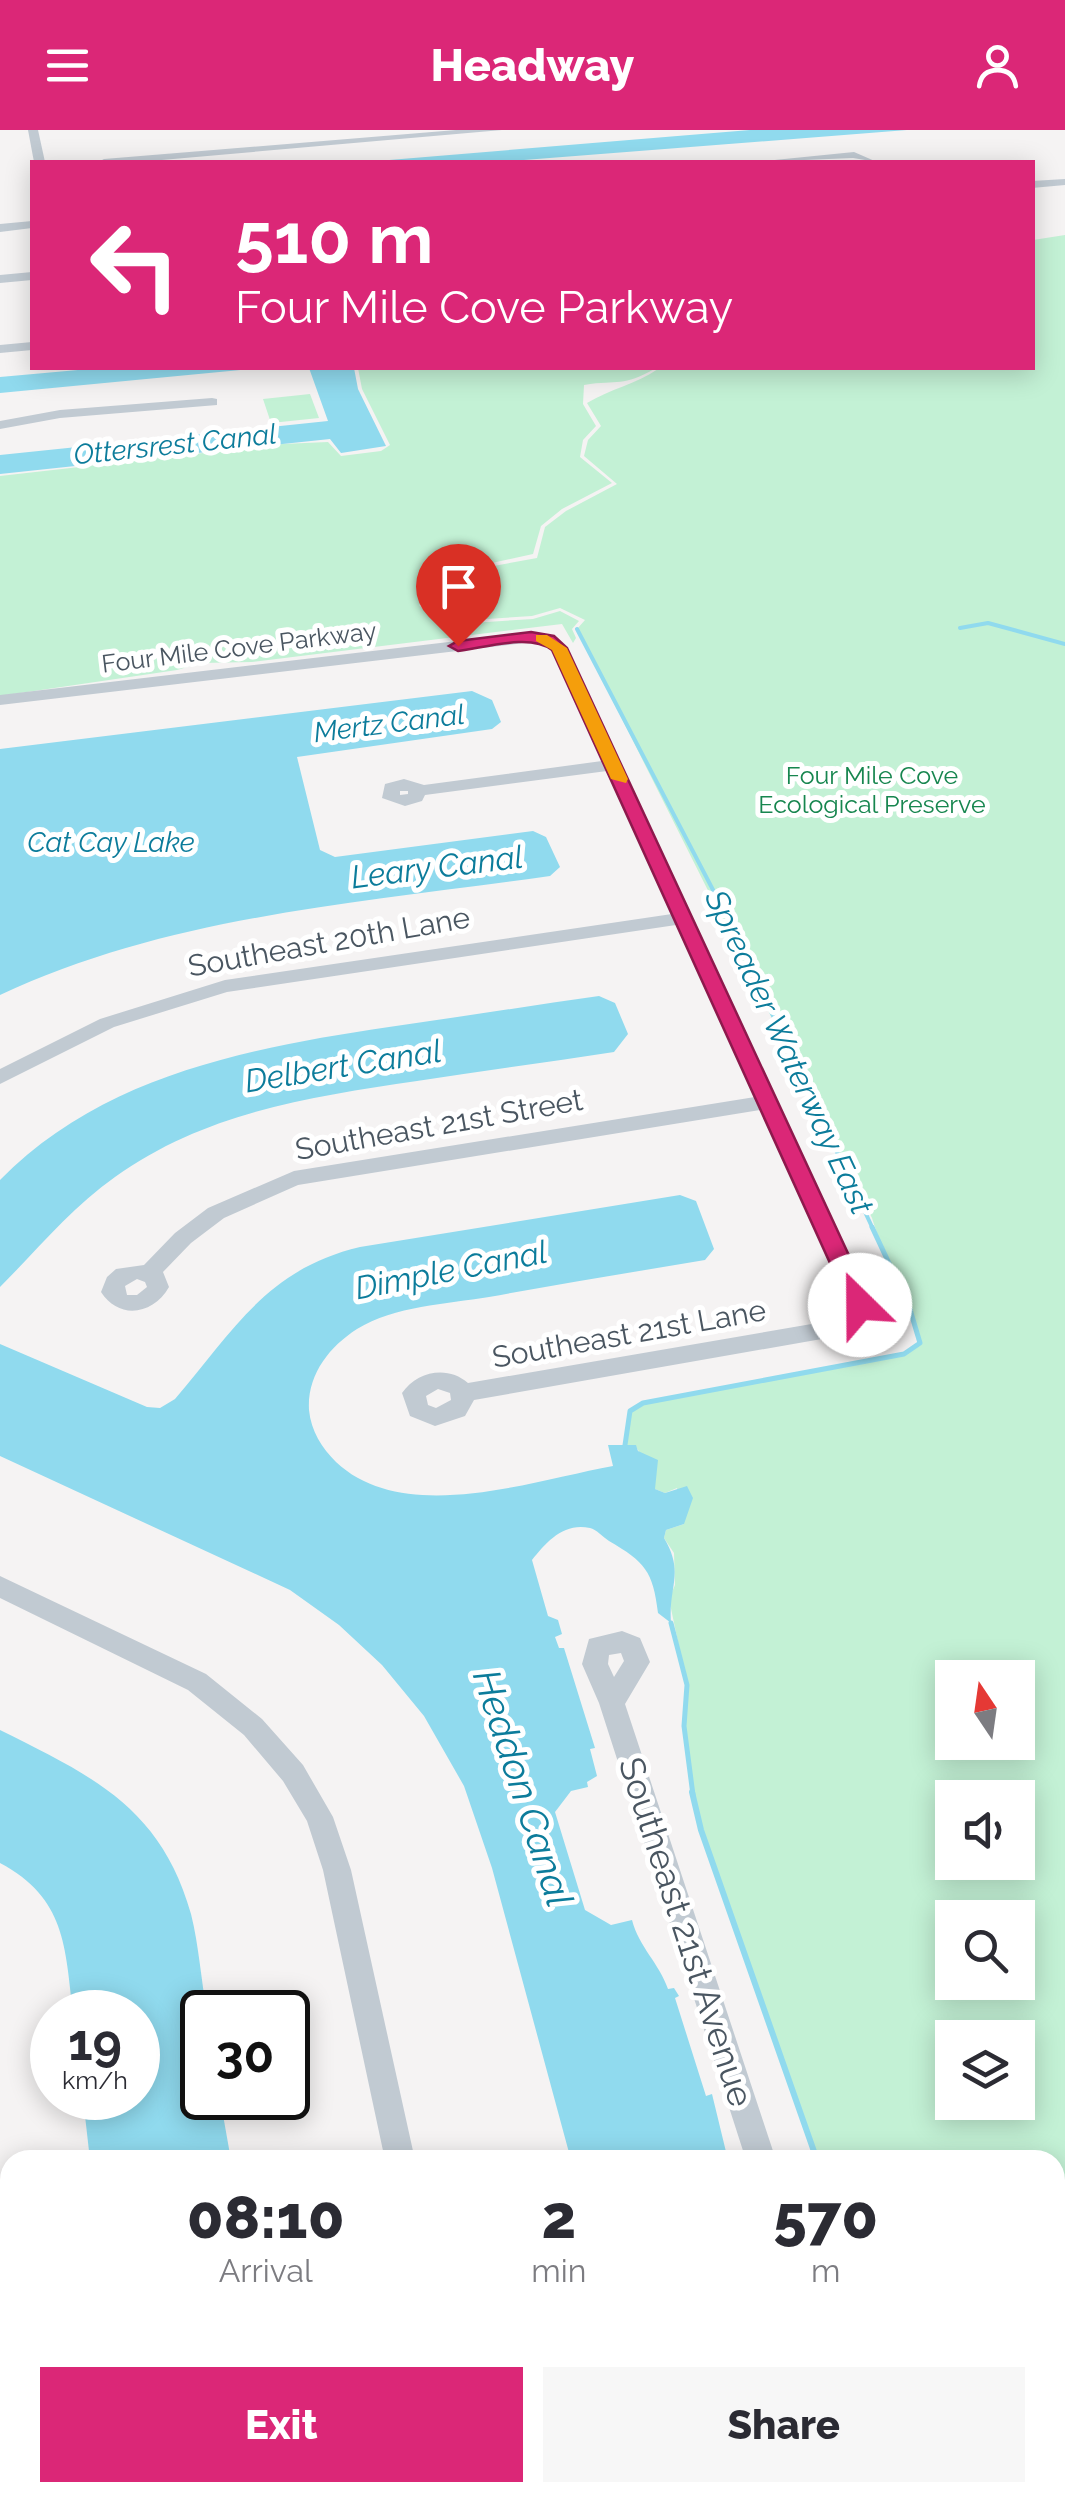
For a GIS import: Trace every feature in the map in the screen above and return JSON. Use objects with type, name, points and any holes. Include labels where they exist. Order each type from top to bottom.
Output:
[{"type":"street","points":[[33,130],[40,160]]},
{"type":"street","points":[[129,160],[497,130]]},
{"type":"street","points":[[787,160],[854,155],[866,160]]},
{"type":"street","points":[[1035,184],[1065,182]]},
{"type":"street","points":[[0,228],[30,226]]},
{"type":"street","points":[[0,279],[30,276]]},
{"type":"street","points":[[0,349],[30,346]]},
{"type":"street","points":[[0,424],[64,414],[212,402]]},
{"type":"street","name":"Four Mile Cove Parkway","points":[[0,700],[543,638],[559,648],[613,765]]},
{"type":"street","points":[[419,791],[613,765],[768,1102]]},
{"type":"street","name":"Southeast 20th Lane","points":[[0,1076],[107,1023],[225,986],[683,918]]},
{"type":"street","name":"Southeast 21st Street","points":[[149,1273],[183,1238],[216,1213],[294,1178],[768,1102]]},
{"type":"street","name":"Southeast 21st Lane","points":[[463,1394],[833,1329],[854,1320],[859,1313],[857,1294],[768,1102]]},
{"type":"street","points":[[0,1586],[196,1682],[253,1727],[293,1773],[319,1817],[337,1870],[398,2150]]},
{"type":"street","name":"Southeast 21st Avenue","points":[[612,1703],[758,2150]]},
{"type":"green space","name":"Four Mile Cove Ecological Preserve","points":[[1065,235],[1065,2150],[813,2150],[701,1830],[689,1778],[684,1726],[687,1685],[669,1599],[675,1585],[674,1553],[664,1538],[666,1530],[684,1524],[677,1488],[665,1493],[655,1489],[654,1477],[635,1445],[625,1445],[630,1411],[643,1403],[904,1354],[920,1343],[906,1296],[872,1218],[577,629],[585,620],[560,608],[532,616],[441,622],[424,605],[472,570],[537,558],[545,527],[617,484],[584,456],[588,440],[601,426],[587,403],[656,370],[1035,370],[1035,240]]},
{"type":"green space","points":[[358,370],[652,370],[627,381],[584,385],[583,404],[596,426],[583,440],[580,457],[612,483],[562,509],[541,526],[533,554],[469,568],[419,605],[440,625],[533,619],[560,611],[579,621],[572,629],[576,638],[573,643],[562,624],[252,662],[201,663],[177,670],[0,696],[0,476],[282,444],[328,442],[341,456],[381,451],[390,445],[362,389]]},
{"type":"green space","points":[[310,394],[319,418],[271,423],[263,399]]},
{"type":"water","points":[[750,130],[907,130],[525,160],[389,160]]},
{"type":"water","points":[[78,370],[239,370],[0,393],[0,377]]},
{"type":"water","name":"Ottersrest Canal","points":[[310,370],[354,370],[358,389],[386,446],[341,453],[330,439],[0,474],[0,455],[328,421]]},
{"type":"water","name":"Cat Cay Lake","points":[[472,691],[492,700],[501,722],[492,729],[297,757],[320,850],[335,857],[533,831],[546,837],[560,867],[550,876],[340,904],[201,929],[66,968],[0,995],[0,749]]},
{"type":"water","name":"Delbert Canal","points":[[599,996],[615,1003],[628,1034],[614,1052],[337,1094],[222,1122],[150,1155],[115,1177],[69,1215],[0,1287],[0,1180],[41,1144],[131,1091],[181,1072],[284,1045]]},
{"type":"water","points":[[680,1195],[696,1201],[714,1249],[705,1260],[421,1307],[372,1321],[337,1344],[322,1363],[312,1385],[309,1410],[318,1439],[336,1462],[364,1481],[396,1492],[469,1494],[613,1466],[608,1445],[636,1445],[638,1451],[658,1460],[655,1489],[665,1493],[687,1486],[693,1498],[684,1524],[666,1530],[664,1538],[675,1571],[671,1623],[658,1613],[645,1569],[592,1529],[564,1531],[532,1560],[548,1616],[558,1620],[562,1634],[555,1637],[559,1648],[564,1648],[595,1748],[590,1749],[597,1776],[587,1782],[588,1787],[571,1791],[555,1812],[585,1910],[611,1925],[632,1920],[668,1989],[674,1988],[679,1996],[675,1998],[706,2096],[712,2094],[726,2150],[568,2150],[492,1868],[464,1786],[424,1716],[382,1665],[339,1625],[290,1590],[0,1456],[0,1344],[147,1407],[160,1408],[175,1399],[235,1326],[276,1287],[300,1270],[360,1247]]},
{"type":"water","points":[[0,1730],[64,1763],[119,1799],[142,1821],[178,1877],[194,1926],[204,1990],[180,1990],[180,2120],[224,2120],[229,2150],[89,2150],[85,2120],[160,2120],[160,1990],[71,1990],[58,1926],[50,1908],[22,1877],[0,1863]]},
{"type":"waterway","points":[[960,628],[988,623],[1065,644]]},
{"type":"waterway","name":"Spreader Waterway East","points":[[577,629],[724,911],[873,1229]]},
{"type":"waterway","name":"Spreader Waterway East","points":[[625,1445],[630,1411],[643,1403],[904,1354],[920,1343],[909,1306],[872,1227]]},
{"type":"waterway","name":"Spreader Waterway East","points":[[671,1623],[687,1685],[684,1726],[693,1795]]},
{"type":"waterway","name":"Spreader Waterway East","points":[[692,1792],[701,1830],[813,2150]]},
{"type":"slow traffic","points":[[542,638],[559,648],[620,779]]},
{"type":"route","points":[[458,646],[531,637],[553,641],[559,648],[860,1305]]},
{"type":"water label","name":"Mertz Canal","points":[[389,723]]},
{"type":"water label","name":"Leary Canal","points":[[437,867]]},
{"type":"water label","name":"Dimple Canal","points":[[451,1270]]},
{"type":"water label","name":"Heddon Canal","points":[[523,1788]]}]
